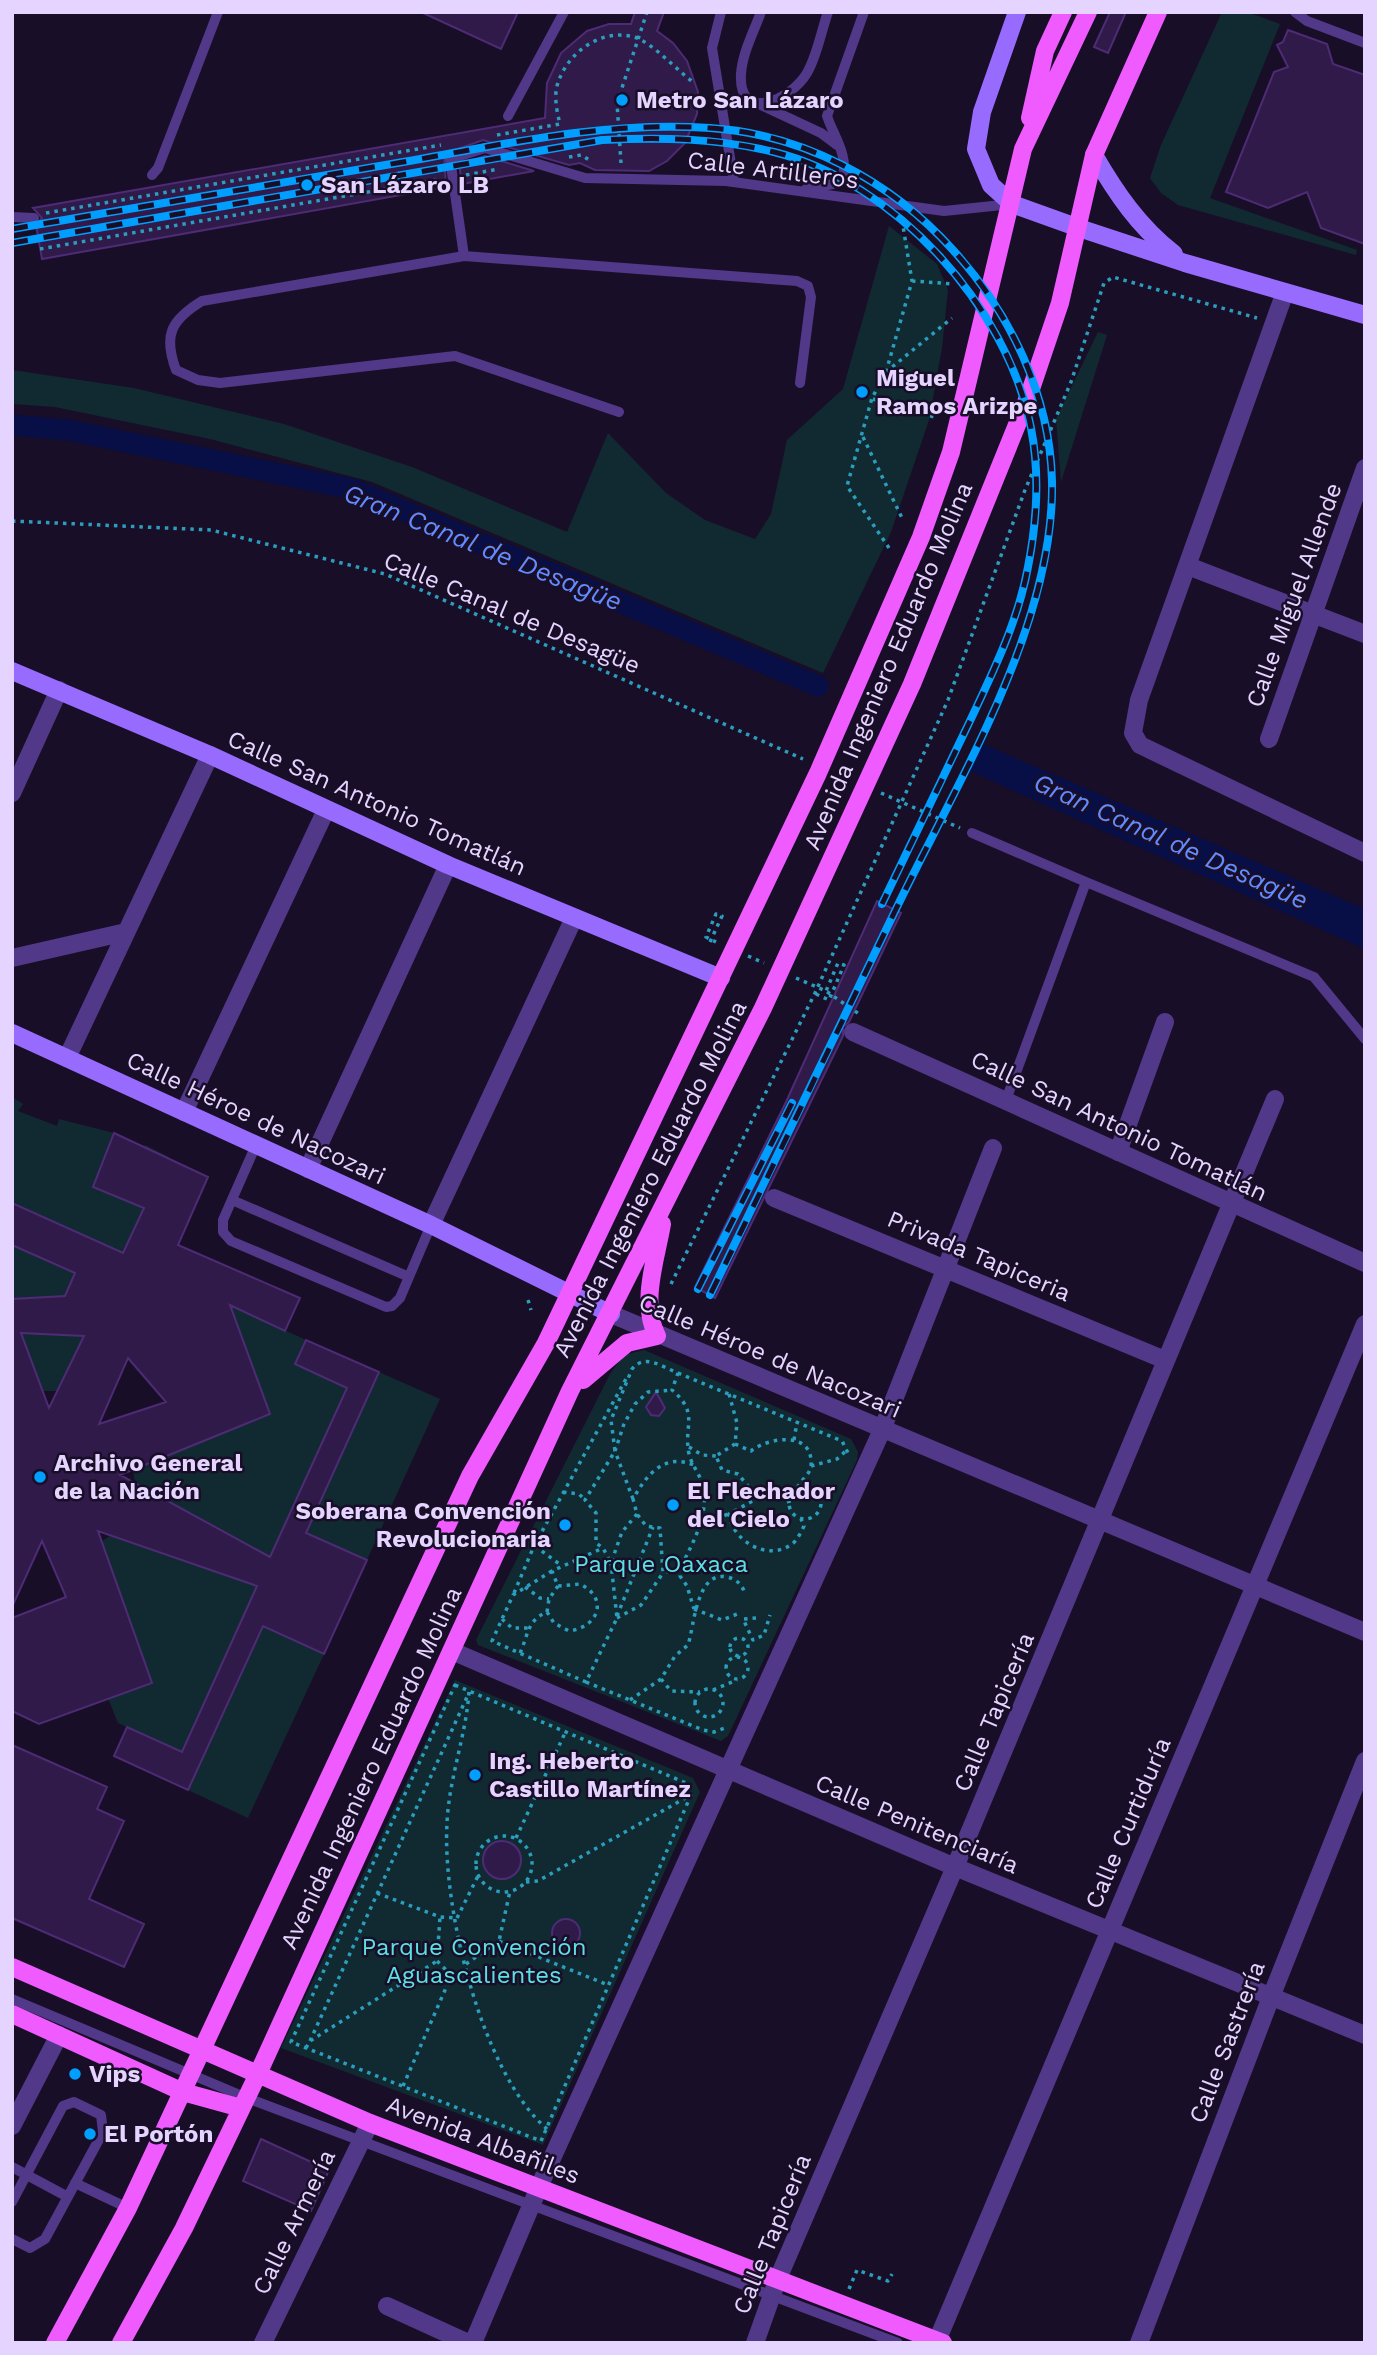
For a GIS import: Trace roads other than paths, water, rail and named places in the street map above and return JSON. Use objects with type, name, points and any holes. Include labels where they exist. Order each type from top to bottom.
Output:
[{"type":"main road","points":[[1023,149],[1045,51],[1062,12]]},
{"type":"main road","name":"Avenida Ingeniero Eduardo Molina","points":[[55,2343],[128,2208],[204,2050],[470,1476],[546,1343],[570,1295],[722,978],[812,767],[866,664],[921,537],[951,452],[1023,149],[1088,12]]},
{"type":"main road","name":"Avenida Ingeniero Eduardo Molina","points":[[121,2343],[184,2228],[257,2076],[570,1391],[665,1207],[867,790],[1029,395],[1060,303],[1094,155],[1158,12]]},
{"type":"main road","points":[[570,1391],[626,1343],[657,1336],[649,1321],[649,1306],[665,1207]]},
{"type":"main road","name":"Avenida Albañiles","points":[[12,1967],[204,2050],[257,2076],[370,2123],[539,2187],[775,2288],[940,2342]]},
{"type":"main road","points":[[12,2014],[59,2035],[244,2103]]},
{"type":"street","points":[[1017,12],[982,112],[976,149],[990,185],[1012,204],[1079,228],[1185,263],[1365,315]]},
{"type":"street","points":[[1094,155],[1116,194],[1139,221],[1185,263]]},
{"type":"street","points":[[1285,292],[1139,700],[1133,733],[1140,745],[1365,853]]},
{"type":"street","name":"Calle Miguel Allende","points":[[1269,739],[1365,468]]},
{"type":"street","points":[[1188,566],[1365,634]]},
{"type":"street","name":"Calle San Antonio Tomatlán","points":[[12,671],[211,755],[448,865],[722,978]]},
{"type":"street","points":[[12,793],[60,690]]},
{"type":"street","points":[[67,1058],[211,755]]},
{"type":"street","points":[[184,1112],[326,810]]},
{"type":"street","points":[[308,1169],[448,865]]},
{"type":"street","points":[[431,1225],[574,918]]},
{"type":"street","points":[[12,958],[126,932]]},
{"type":"street","points":[[1118,1152],[1165,1022]]},
{"type":"street","name":"Calle San Antonio Tomatlán","points":[[853,1032],[1365,1263]]},
{"type":"street","name":"Calle Héroe de Nacozari","points":[[12,1033],[431,1225],[657,1336],[1365,1632]]},
{"type":"street","name":"Calle Tapicería","points":[[755,2343],[775,2288],[955,1867],[1275,1099]]},
{"type":"street","points":[[387,2306],[470,2343],[726,1770],[882,1430],[993,1148]]},
{"type":"street","name":"Privada Tapiceria","points":[[774,1198],[1165,1360]]},
{"type":"street","name":"Calle Curtiduría","points":[[940,2342],[1365,1324]]},
{"type":"street","name":"Calle Penitenciaría","points":[[452,1651],[955,1867],[1365,2035]]},
{"type":"street","name":"Calle Sastrería","points":[[1139,2343],[1270,1997],[1365,1761]]},
{"type":"street","points":[[12,2126],[59,2035]]},
{"type":"street","name":"Calle Armería","points":[[263,2343],[370,2123]]},
{"type":"lane","points":[[152,175],[158,168],[218,12]]},
{"type":"lane","points":[[508,117],[564,12]]},
{"type":"lane","points":[[721,12],[712,48],[734,182]]},
{"type":"lane","points":[[761,12],[741,73],[742,87],[758,104],[821,132],[842,149]]},
{"type":"lane","points":[[758,104],[780,100],[808,72],[828,12]]},
{"type":"lane","points":[[779,188],[815,189],[833,184],[843,177],[845,166],[842,149],[827,116],[864,12]]},
{"type":"lane","points":[[1295,12],[1307,21],[1365,43]]},
{"type":"lane","name":"Calle Artilleros","points":[[464,257],[450,159],[485,148],[585,178],[734,182],[944,211],[1012,204]]},
{"type":"lane","points":[[12,217],[34,217]]},
{"type":"lane","points":[[620,412],[455,356],[220,383],[198,380],[176,370],[169,350],[171,330],[184,312],[202,300],[464,257],[803,282],[811,297],[800,383]]},
{"type":"lane","points":[[972,833],[1314,977],[1365,1039]]},
{"type":"lane","points":[[1006,1100],[1086,882]]},
{"type":"lane","points":[[256,1145],[222,1226],[231,1241],[380,1306],[397,1302],[431,1225]]},
{"type":"lane","points":[[232,1200],[409,1277]]},
{"type":"lane","points":[[12,1999],[187,2084]]},
{"type":"lane","points":[[12,2202],[17,2183],[28,2174],[59,2110],[74,2102],[101,2115],[104,2126],[42,2244],[30,2248],[12,2239]]},
{"type":"lane","points":[[244,2103],[361,2140],[531,2204],[775,2288],[898,2343]]},
{"type":"lane","points":[[12,2167],[68,2197]]},
{"type":"lane","points":[[75,2183],[128,2208]]},
{"type":"water","points":[[983,744],[1365,909],[1365,949],[970,771]]},
{"type":"waterway","name":"Gran Canal de Desagüe","points":[[12,425],[68,430],[352,489],[818,686]]},
{"type":"railway","points":[[12,229],[517,141],[632,128],[710,128],[745,132],[811,151],[843,165],[873,183],[929,225],[974,274],[992,301],[1009,328],[1035,387],[1050,449],[1052,481],[1049,536],[1037,591],[1020,646],[973,756],[896,909],[710,1295]]},
{"type":"railway","points":[[12,243],[602,140],[624,139],[710,141],[774,152],[819,167],[862,191],[902,220],[939,256],[971,295],[998,338],[1018,382],[1031,428],[1036,463],[1036,498],[1028,567],[1011,628],[987,686],[882,904]]},
{"type":"railway","points":[[698,1289],[792,1103]]},
{"type":"place","name":"Metro San Lázaro","points":[[622,100]]},
{"type":"place","name":"San Lázaro LB","points":[[307,185]]},
{"type":"place","name":"Miguel Ramos Arizpe","points":[[862,392]]},
{"type":"place","name":"Archivo General de la Nación","points":[[40,1477]]},
{"type":"place","name":"El Flechador del Cielo","points":[[673,1505]]},
{"type":"place","name":"Soberana Convención Revolucionaria","points":[[565,1525]]},
{"type":"place","name":"Ing. Heberto Castillo Martínez","points":[[475,1775]]},
{"type":"place","name":"Vips","points":[[75,2074]]},
{"type":"place","name":"El Portón","points":[[90,2134]]},
{"type":"park label","name":"Parque Oaxaca","points":[[661,1564]]},
{"type":"park label","name":"Parque Convención Aguascalientes","points":[[474,1961]]}]
